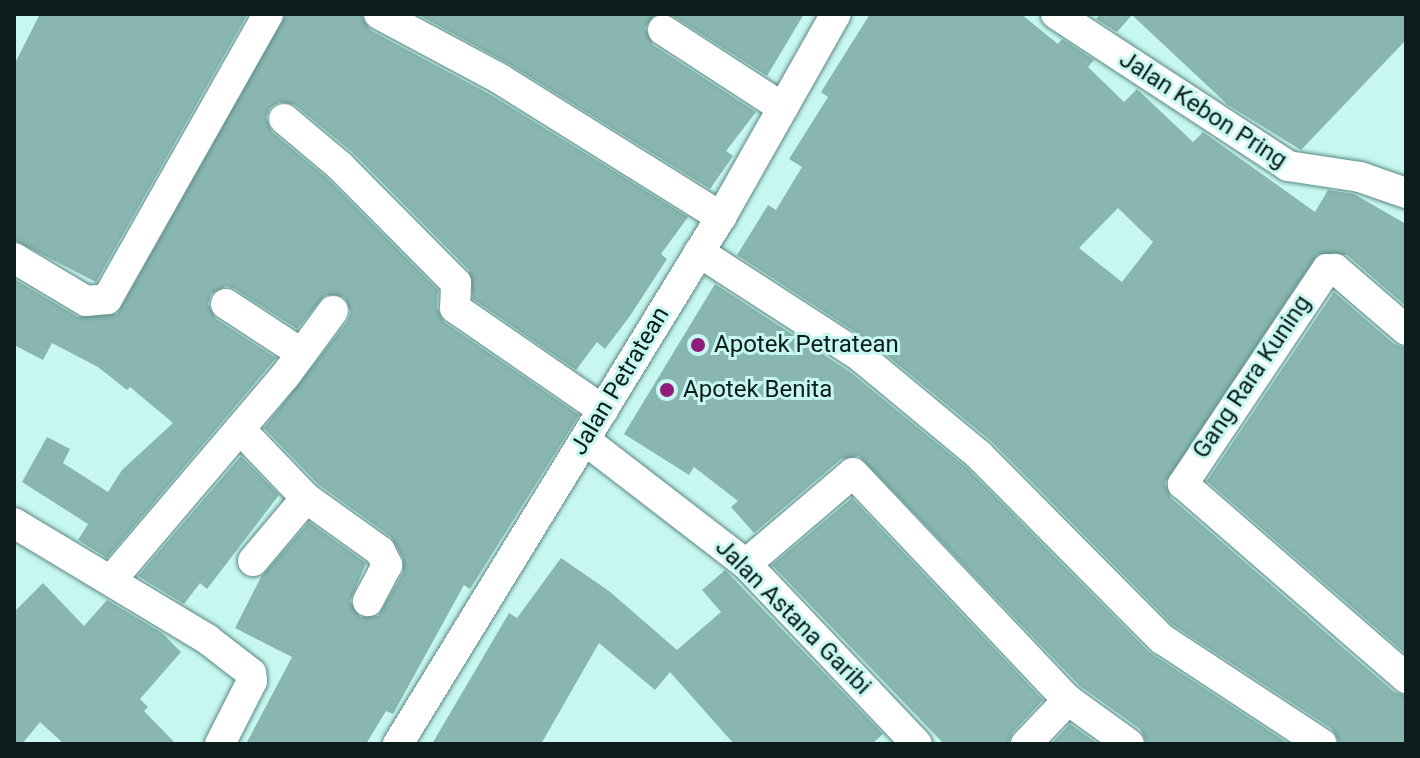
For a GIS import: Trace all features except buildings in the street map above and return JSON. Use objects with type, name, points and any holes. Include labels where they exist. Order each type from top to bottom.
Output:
[{"type":"street","points":[[14,258],[86,301],[100,304],[107,299],[268,14]]},
{"type":"street","points":[[379,14],[500,79],[721,217]]},
{"type":"street","name":"Jalan Petratean","points":[[398,744],[721,217],[836,14]]},
{"type":"street","name":"Jalan Kebon Pring","points":[[1069,18],[1288,166],[1360,177],[1406,193]]},
{"type":"street","points":[[663,30],[783,108]]},
{"type":"street","points":[[284,119],[340,166],[456,283],[455,308],[603,410]]},
{"type":"street","points":[[699,252],[861,357],[979,455],[1162,639],[1322,744]]},
{"type":"street","name":"Gang Rara Kuning","points":[[1406,330],[1335,269],[1327,269],[1183,484],[1406,678]]},
{"type":"street","points":[[226,304],[301,353]]},
{"type":"street","points":[[112,579],[240,429],[333,311]]},
{"type":"street","points":[[240,429],[306,498],[386,559],[386,570],[368,601]]},
{"type":"street","name":"Jalan Astana Garibi","points":[[585,440],[746,564],[900,738]]},
{"type":"street","points":[[746,564],[853,473],[1068,700],[1129,744]]},
{"type":"street","points":[[253,561],[306,498]]},
{"type":"street","points":[[14,523],[112,579],[207,639],[251,673],[252,681],[220,744]]},
{"type":"street","points":[[1026,744],[1068,700]]},
{"type":"place","name":"Apotek Petratean","points":[[698,345]]},
{"type":"place","name":"Apotek Benita","points":[[667,390]]}]
